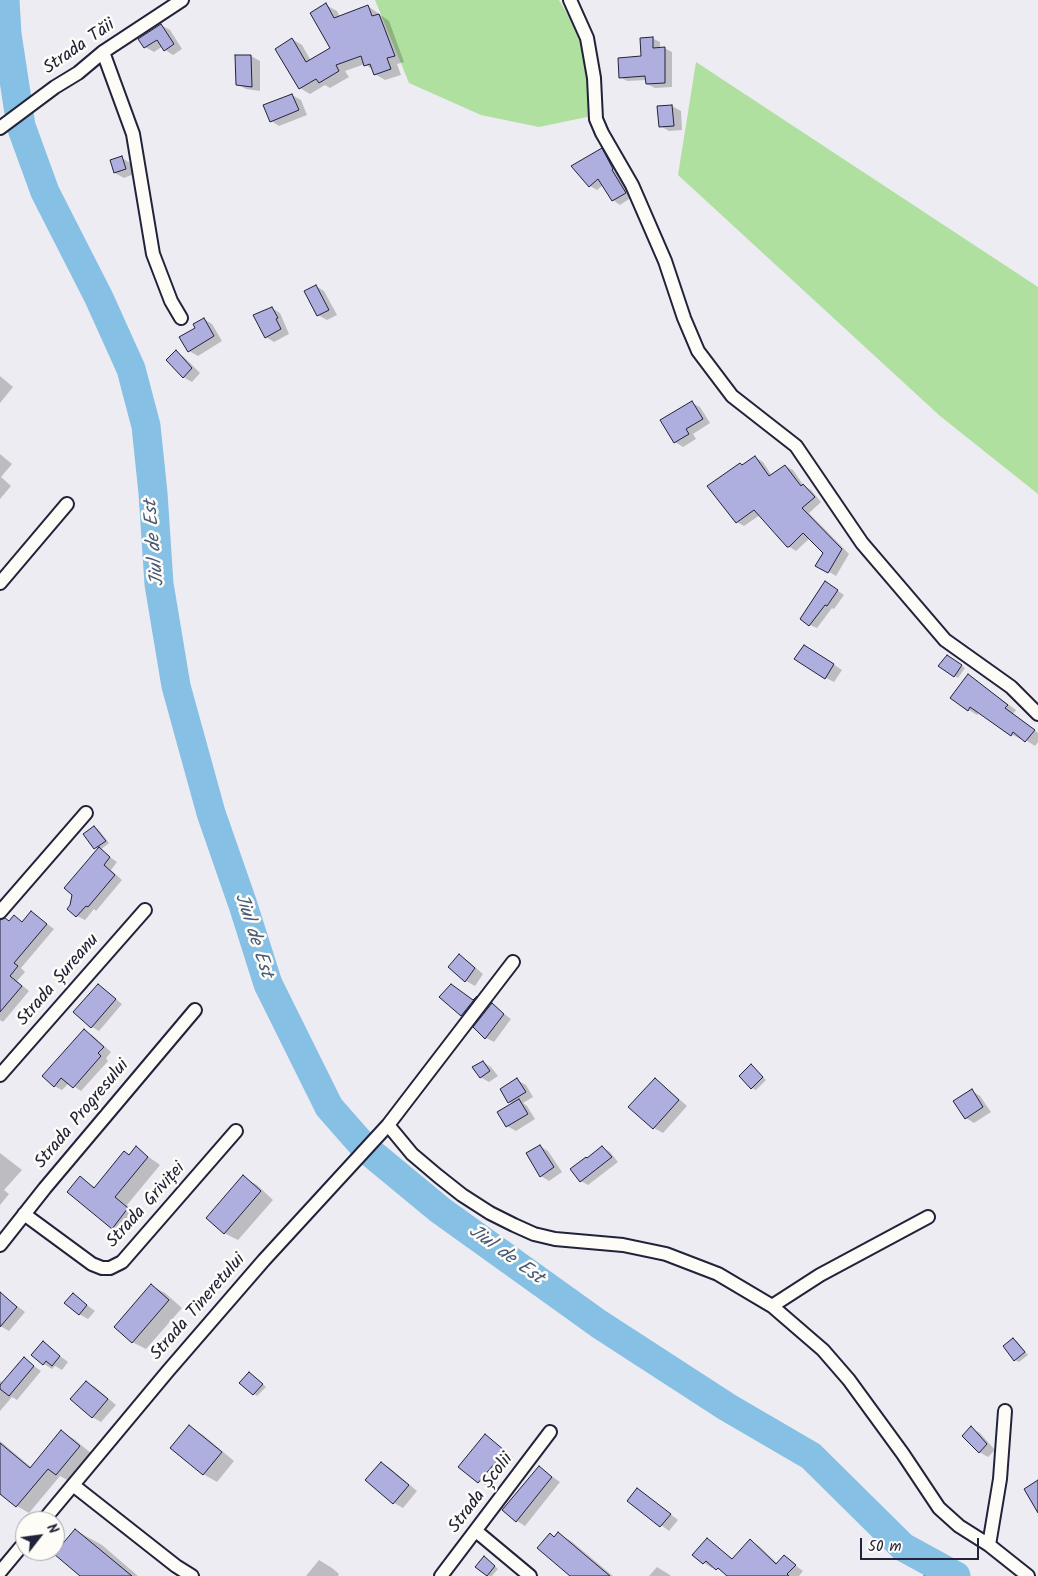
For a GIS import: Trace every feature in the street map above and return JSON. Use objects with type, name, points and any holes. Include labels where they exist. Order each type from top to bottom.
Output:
[{"type":"street","name":"Strada Tăii","points":[[0,128],[54,88],[78,73],[103,52],[182,0]]},
{"type":"street","points":[[570,0],[587,38],[594,78],[596,119],[632,185],[665,261],[684,318],[698,351],[732,396],[796,446],[862,543],[945,640],[1011,687],[1038,714]]},
{"type":"street","points":[[103,52],[133,134],[153,254],[171,302],[181,318]]},
{"type":"street","points":[[0,583],[67,504]]},
{"type":"street","points":[[0,912],[86,813]]},
{"type":"street","name":"Strada Șureanu","points":[[0,1075],[145,910]]},
{"type":"street","name":"Strada Tineretului","points":[[50,1511],[264,1260],[384,1129],[514,962]]},
{"type":"street","name":"Strada Progresului","points":[[1,1241],[195,1010]]},
{"type":"street","points":[[384,1129],[462,1195],[490,1213],[514,1225],[534,1234],[555,1239],[623,1245],[666,1254],[718,1274],[772,1306],[823,1350],[849,1380],[903,1454],[939,1508],[958,1526],[990,1545],[1028,1576]]},
{"type":"street","name":"Strada Griviței","points":[[24,1214],[92,1264],[102,1268],[110,1268],[122,1262],[236,1131]]},
{"type":"street","points":[[772,1306],[820,1276],[928,1216]]},
{"type":"street","points":[[990,1545],[1000,1479],[1005,1411]]},
{"type":"street","name":"Strada Școlii","points":[[441,1576],[550,1432]]},
{"type":"street","points":[[73,1484],[176,1566],[192,1576]]},
{"type":"street","points":[[476,1531],[530,1576]]},
{"type":"street","points":[[0,1572],[15,1554]]},
{"type":"green space","points":[[375,0],[559,0],[581,37],[591,88],[592,116],[539,127],[481,115],[409,83]]},
{"type":"green space","points":[[696,62],[1038,287],[1038,494],[940,416],[678,175]]},
{"type":"building","points":[[326,3],[334,18],[368,5],[372,16],[379,14],[395,56],[387,58],[391,69],[374,75],[370,64],[364,66],[361,56],[336,65],[339,71],[319,83],[316,79],[299,89],[275,49],[292,38],[306,62],[330,48],[310,13]]},
{"type":"building","points":[[161,24],[174,44],[164,51],[157,40],[144,48],[138,39]]},
{"type":"building","points":[[653,37],[653,48],[665,47],[665,83],[646,84],[645,76],[619,78],[618,58],[641,56],[640,38]]},
{"type":"building","points":[[235,55],[251,55],[252,87],[236,85]]},
{"type":"building","points":[[292,94],[299,110],[270,122],[263,105]]},
{"type":"building","points":[[672,105],[674,126],[659,127],[657,106]]},
{"type":"building","points":[[602,148],[612,170],[626,193],[612,201],[598,179],[589,187],[571,166]]},
{"type":"building","points":[[122,156],[126,169],[114,173],[110,160]]},
{"type":"building","points":[[316,285],[329,310],[317,316],[304,291]]},
{"type":"building","points":[[272,307],[281,329],[265,338],[253,315]]},
{"type":"building","points":[[204,318],[214,336],[188,352],[179,337],[195,328],[193,324]]},
{"type":"building","points":[[176,350],[192,368],[183,378],[166,360]]},
{"type":"building","points":[[692,401],[703,419],[686,429],[689,434],[674,443],[660,420]]},
{"type":"building","points":[[755,456],[769,476],[785,465],[801,486],[803,484],[815,497],[802,508],[842,549],[828,573],[815,566],[823,553],[803,533],[787,547],[754,510],[736,523],[707,486],[740,463],[742,465]]},
{"type":"building","points":[[825,581],[838,590],[809,626],[800,619]]},
{"type":"building","points":[[804,645],[834,664],[825,679],[794,659]]},
{"type":"building","points":[[947,655],[962,665],[954,677],[938,666]]},
{"type":"building","points":[[968,674],[1008,705],[1005,708],[1035,730],[1025,742],[1013,732],[1011,736],[970,707],[968,711],[950,698]]},
{"type":"building","points":[[94,826],[106,841],[94,849],[83,834]]},
{"type":"building","points":[[99,847],[110,857],[104,865],[115,875],[88,907],[86,906],[76,917],[67,909],[72,895],[64,888]]},
{"type":"building","points":[[31,911],[47,924],[14,963],[18,966],[10,976],[22,986],[0,1012],[0,920],[5,918],[9,921],[14,915],[22,922]]},
{"type":"building","points":[[459,954],[475,968],[465,982],[448,967]]},
{"type":"building","points":[[98,984],[116,999],[91,1028],[73,1012]]},
{"type":"building","points":[[451,984],[473,1000],[477,996],[461,1016],[439,997]]},
{"type":"building","points":[[492,1003],[504,1014],[485,1039],[473,1027]]},
{"type":"building","points":[[84,1029],[104,1047],[98,1053],[101,1056],[73,1088],[61,1078],[54,1087],[42,1076]]},
{"type":"building","points":[[483,1061],[490,1071],[480,1078],[472,1067]]},
{"type":"building","points":[[751,1064],[763,1077],[751,1089],[739,1076]]},
{"type":"building","points":[[517,1078],[526,1092],[508,1103],[500,1089]]},
{"type":"building","points":[[655,1078],[679,1100],[653,1129],[628,1107]]},
{"type":"building","points":[[972,1089],[983,1107],[965,1119],[953,1101]]},
{"type":"building","points":[[519,1099],[528,1114],[506,1127],[497,1112]]},
{"type":"building","points":[[540,1145],[554,1167],[540,1177],[526,1153]]},
{"type":"building","points":[[136,1146],[148,1157],[115,1197],[128,1208],[112,1229],[67,1192],[80,1176],[94,1188],[124,1151],[129,1155]]},
{"type":"building","points":[[602,1146],[612,1157],[580,1182],[570,1169]]},
{"type":"building","points":[[243,1175],[261,1191],[224,1234],[206,1218]]},
{"type":"building","points":[[151,1284],[169,1300],[132,1343],[114,1327]]},
{"type":"building","points":[[0,1292],[17,1307],[0,1327]]},
{"type":"building","points":[[73,1293],[87,1305],[79,1315],[64,1303]]},
{"type":"building","points":[[1013,1338],[1025,1352],[1014,1361],[1003,1346]]},
{"type":"building","points":[[43,1341],[60,1356],[52,1366],[46,1361],[43,1365],[31,1355]]},
{"type":"building","points":[[24,1357],[34,1366],[9,1396],[0,1389],[0,1385]]},
{"type":"building","points":[[249,1372],[263,1384],[253,1395],[239,1383]]},
{"type":"building","points":[[86,1381],[108,1399],[92,1418],[70,1399]]},
{"type":"building","points":[[189,1425],[222,1452],[203,1475],[170,1448]]},
{"type":"building","points":[[971,1426],[987,1444],[979,1453],[962,1436]]},
{"type":"building","points":[[61,1430],[80,1446],[56,1475],[48,1469],[16,1507],[0,1494],[0,1443],[30,1468]]},
{"type":"building","points":[[485,1434],[505,1451],[478,1483],[458,1467]]},
{"type":"building","points":[[381,1462],[409,1485],[393,1504],[365,1480]]},
{"type":"building","points":[[539,1466],[552,1477],[516,1522],[502,1510]]},
{"type":"building","points":[[1038,1480],[1038,1513],[1024,1489]]},
{"type":"building","points":[[637,1488],[671,1514],[660,1527],[627,1501]]},
{"type":"building","points":[[75,1529],[132,1576],[80,1576],[62,1561],[65,1561],[65,1541]]},
{"type":"building","points":[[558,1532],[610,1576],[570,1576],[537,1548],[550,1533],[554,1537]]},
{"type":"building","points":[[707,1538],[732,1559],[750,1539],[776,1564],[784,1555],[796,1565],[787,1574],[789,1576],[727,1576],[718,1568],[716,1570],[706,1561],[703,1564],[692,1555]]},
{"type":"building","points":[[484,1556],[495,1566],[487,1576],[475,1567]]},
{"type":"waterway","name":"Jiul de Est","points":[[5,0],[7,34],[21,126],[45,192],[99,298],[131,369],[146,426],[159,584],[176,686],[211,813],[268,984],[329,1107],[365,1148],[440,1210],[599,1324],[727,1407],[811,1456],[903,1547],[956,1576]]},
{"type":"waterway","points":[[926,1576],[933,1563]]}]
